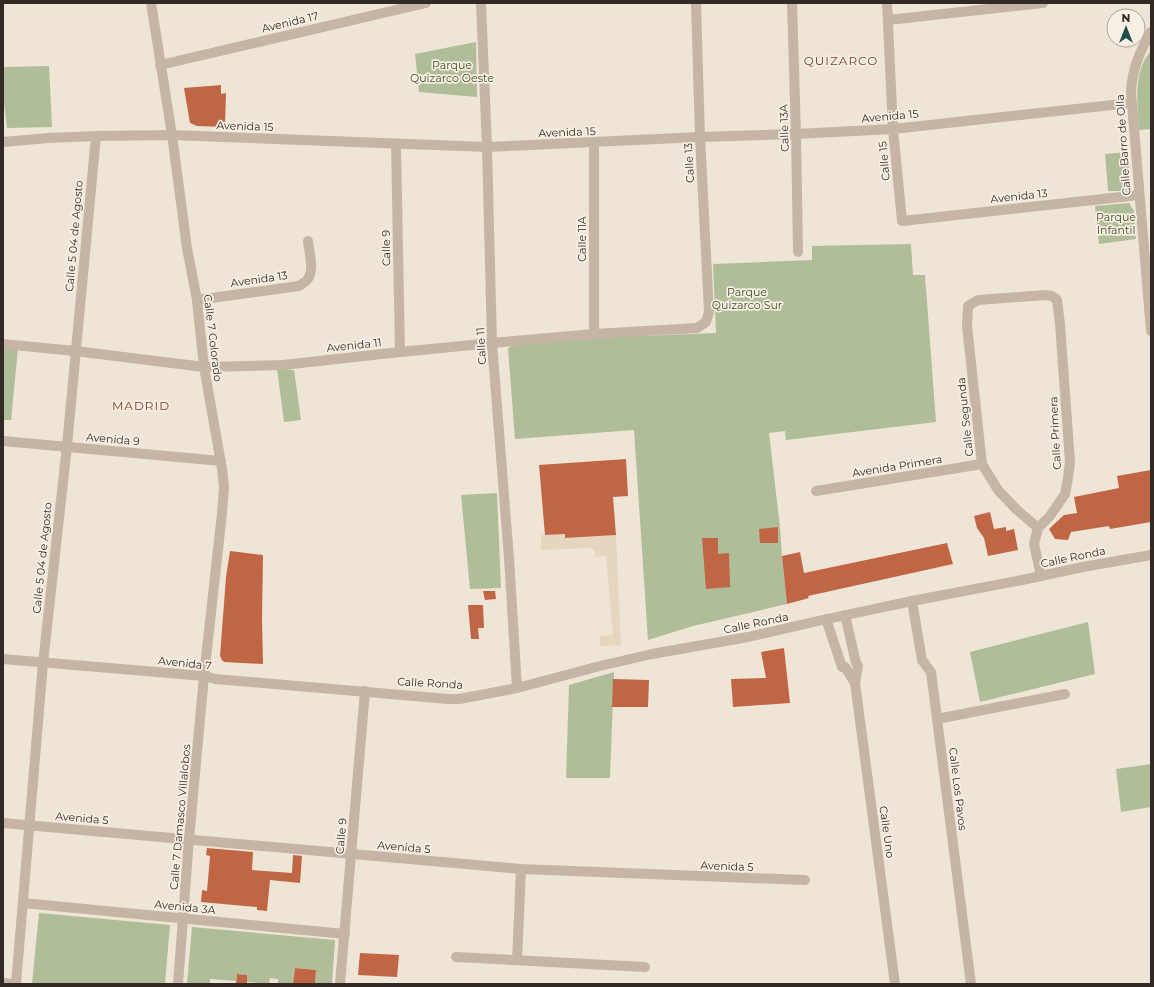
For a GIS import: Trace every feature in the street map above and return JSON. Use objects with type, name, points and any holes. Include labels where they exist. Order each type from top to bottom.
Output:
[{"type":"street","name":"Calle 7 Colorado","points":[[151,3],[172,135],[187,248],[197,300],[204,367],[221,461],[224,487],[204,676]]},
{"type":"street","name":"Avenida 17","points":[[160,65],[426,3]]},
{"type":"street","name":"Calle 11","points":[[480,3],[492,343],[509,558],[516,688]]},
{"type":"street","name":"Calle 13","points":[[696,3],[700,137],[709,312],[706,322]]},
{"type":"street","name":"Calle 13A","points":[[792,3],[798,252]]},
{"type":"street","name":"Calle 15","points":[[887,3],[893,129],[902,221]]},
{"type":"street","points":[[888,20],[994,6],[1043,3]]},
{"type":"street","name":"Calle Barro de Olla","points":[[1151,32],[1141,50],[1134,68],[1131,103],[1151,331]]},
{"type":"street","name":"Avenida 15","points":[[3,142],[96,136],[172,135],[486,147],[893,129],[1131,103]]},
{"type":"street","name":"Calle 5 04 de Agosto","points":[[15,984],[24,904],[43,663],[67,446],[96,136]]},
{"type":"street","name":"Calle 11A","points":[[594,143],[594,334]]},
{"type":"street","name":"Calle 9","points":[[396,144],[400,352]]},
{"type":"street","name":"Avenida 13","points":[[902,221],[1139,195]]},
{"type":"street","name":"Avenida 13","points":[[197,300],[298,286],[307,280],[310,275],[311,267],[308,241]]},
{"type":"street","name":"Calle Primera","points":[[968,306],[978,300],[1046,295],[1052,296],[1057,300],[1060,324],[1069,470],[1065,494],[1050,516],[1038,528]]},
{"type":"street","name":"Calle Segunda","points":[[968,306],[967,326],[982,464],[998,490],[1016,509],[1038,528]]},
{"type":"street","name":"Avenida 11","points":[[3,344],[76,351],[204,367],[283,365],[492,343],[594,334],[697,328],[706,322]]},
{"type":"street","name":"Avenida 9","points":[[3,441],[221,461]]},
{"type":"street","name":"Avenida Primera","points":[[816,491],[982,464]]},
{"type":"street","points":[[1038,528],[1034,544],[1041,576]]},
{"type":"street","name":"Calle Ronda","points":[[365,691],[459,699],[516,688],[652,654],[734,640],[912,601],[1151,555]]},
{"type":"street","name":"Calle Los Pavos","points":[[912,601],[922,660],[931,672],[971,984]]},
{"type":"street","name":"Calle Uno","points":[[845,615],[858,666],[855,683],[895,984]]},
{"type":"street","name":"Calle Uno","points":[[826,619],[842,667],[845,667],[855,683]]},
{"type":"street","name":"Avenida 7","points":[[3,659],[204,676],[214,679],[365,691]]},
{"type":"street","name":"Calle 7 Damasco Villalobos","points":[[178,984],[189,839],[204,676]]},
{"type":"street","name":"Calle 9","points":[[340,984],[365,691]]},
{"type":"street","points":[[937,720],[1065,694]]},
{"type":"street","name":"Avenida 5","points":[[3,823],[521,869],[805,880]]},
{"type":"street","points":[[517,960],[521,869]]},
{"type":"street","name":"Avenida 3A","points":[[24,904],[345,934]]},
{"type":"street","points":[[456,957],[645,967]]},
{"type":"street","points":[[3,983],[15,984]]},
{"type":"green space","name":"Parque Quizarco Oeste","points":[[476,42],[477,97],[419,92],[415,54]]},
{"type":"green space","points":[[1151,51],[1151,129],[1139,130],[1137,99],[1139,78],[1145,59]]},
{"type":"green space","points":[[49,66],[52,127],[7,128],[3,95],[3,67]]},
{"type":"green space","points":[[1128,152],[1131,188],[1124,191],[1108,191],[1105,154]]},
{"type":"green space","name":"Parque Infantil","points":[[1129,203],[1134,211],[1136,239],[1099,244],[1095,206]]},
{"type":"green space","name":"Parque Quizarco Sur","points":[[911,244],[913,275],[925,275],[936,422],[786,440],[785,431],[769,433],[787,604],[693,626],[648,640],[634,430],[515,439],[508,349],[515,341],[716,333],[713,264],[812,260],[812,246]]},
{"type":"green space","points":[[3,346],[18,348],[11,420],[3,420]]},
{"type":"green space","points":[[277,369],[294,370],[301,420],[284,422]]},
{"type":"green space","points":[[497,493],[501,588],[470,589],[461,495]]},
{"type":"green space","points":[[1088,622],[1095,674],[980,702],[970,652]]},
{"type":"green space","points":[[614,672],[610,778],[566,778],[569,685]]},
{"type":"green space","points":[[1151,764],[1151,807],[1121,812],[1116,769]]},
{"type":"green space","points":[[39,913],[170,925],[165,984],[32,984]]},
{"type":"green space","points":[[192,927],[335,940],[332,984],[315,984],[316,970],[295,968],[293,984],[278,984],[278,979],[270,978],[269,984],[247,982],[247,975],[237,974],[236,981],[210,979],[210,984],[187,984]]},
{"type":"shaded area","points":[[565,534],[566,538],[616,535],[621,645],[600,646],[600,636],[613,635],[606,556],[595,557],[595,551],[590,548],[541,550],[541,535]]},
{"type":"building","points":[[221,85],[221,94],[226,93],[225,127],[197,126],[190,123],[184,88]]},
{"type":"building","points":[[626,459],[628,496],[613,497],[616,535],[565,538],[565,534],[545,535],[539,465]]},
{"type":"building","points":[[1151,470],[1151,522],[1110,529],[1109,526],[1071,532],[1068,540],[1055,539],[1049,529],[1064,515],[1077,513],[1074,497],[1119,488],[1117,476]]},
{"type":"building","points":[[990,512],[994,529],[1006,527],[1006,531],[1014,529],[1018,550],[988,556],[984,538],[977,528],[974,516]]},
{"type":"building","points":[[778,527],[778,543],[760,543],[759,529]]},
{"type":"building","points":[[702,538],[718,538],[718,554],[729,553],[730,587],[706,589]]},
{"type":"building","points":[[947,543],[953,564],[808,596],[809,598],[787,604],[782,556],[800,552],[804,573]]},
{"type":"building","points":[[230,551],[263,555],[263,664],[224,662],[220,656],[226,577]]},
{"type":"building","points":[[483,591],[495,591],[496,599],[485,600]]},
{"type":"building","points":[[468,605],[483,605],[484,628],[478,628],[479,639],[471,639]]},
{"type":"building","points":[[784,648],[790,703],[733,707],[731,679],[766,678],[761,652]]},
{"type":"building","points":[[613,679],[649,680],[648,707],[612,707]]},
{"type":"building","points":[[207,848],[253,852],[252,870],[292,873],[293,855],[302,856],[300,883],[270,880],[267,911],[257,910],[257,907],[201,902],[202,890],[207,891],[210,856],[206,855]]},
{"type":"building","points":[[360,953],[399,955],[397,977],[358,975]]},
{"type":"building","points":[[295,968],[316,970],[315,984],[293,984]]},
{"type":"building","points":[[237,974],[247,975],[247,984],[236,984]]},
{"type":"district","name":"QUIZARCO","points":[[841,61]]},
{"type":"district","name":"MADRID","points":[[141,406]]}]
